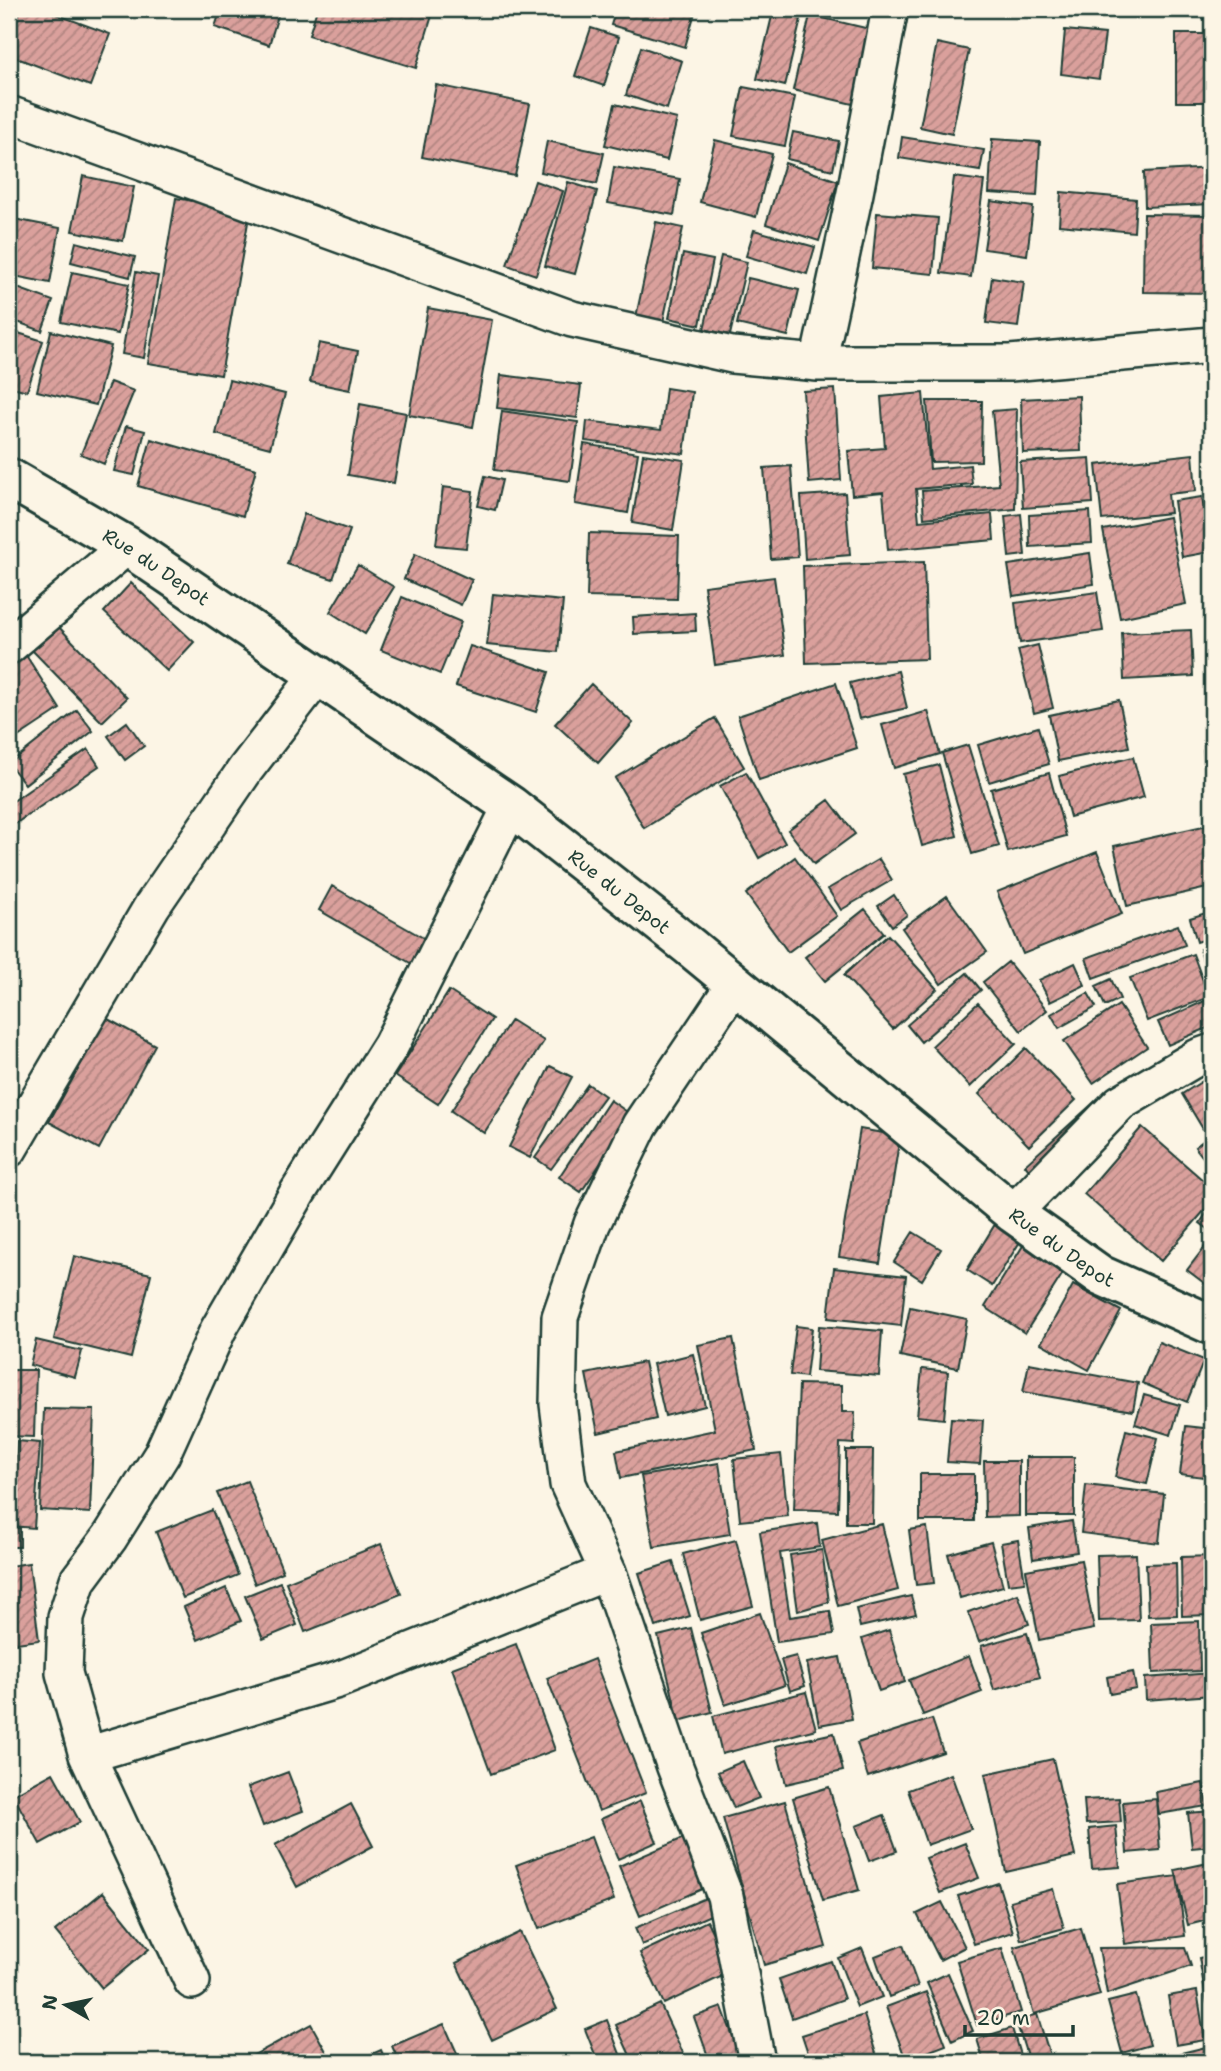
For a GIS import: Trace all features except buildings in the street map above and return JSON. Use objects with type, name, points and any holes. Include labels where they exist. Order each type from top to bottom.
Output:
[{"type":"street","points":[[818,363],[855,193],[883,10]]},
{"type":"street","points":[[9,114],[572,320],[732,355],[818,363],[1010,363],[1212,345]]},
{"type":"street","name":"Rue du Depot","points":[[9,478],[127,546],[511,806],[689,946],[1013,1213],[1100,1275],[1212,1325]]},
{"type":"street","points":[[9,646],[127,546]]},
{"type":"street","points":[[9,1149],[152,906],[245,770],[318,675]]},
{"type":"street","points":[[192,1981],[87,1755],[64,1672],[66,1617],[78,1580],[110,1537],[162,1454],[218,1330],[299,1192],[391,1045],[511,806]]},
{"type":"street","points":[[734,985],[640,1125],[592,1224],[560,1317],[558,1404],[568,1484],[608,1572],[675,1767],[725,1896],[757,2062]]},
{"type":"street","points":[[1013,1213],[1120,1103],[1198,1057],[1212,1052]]},
{"type":"street","points":[[87,1755],[338,1681],[608,1572]]}]
